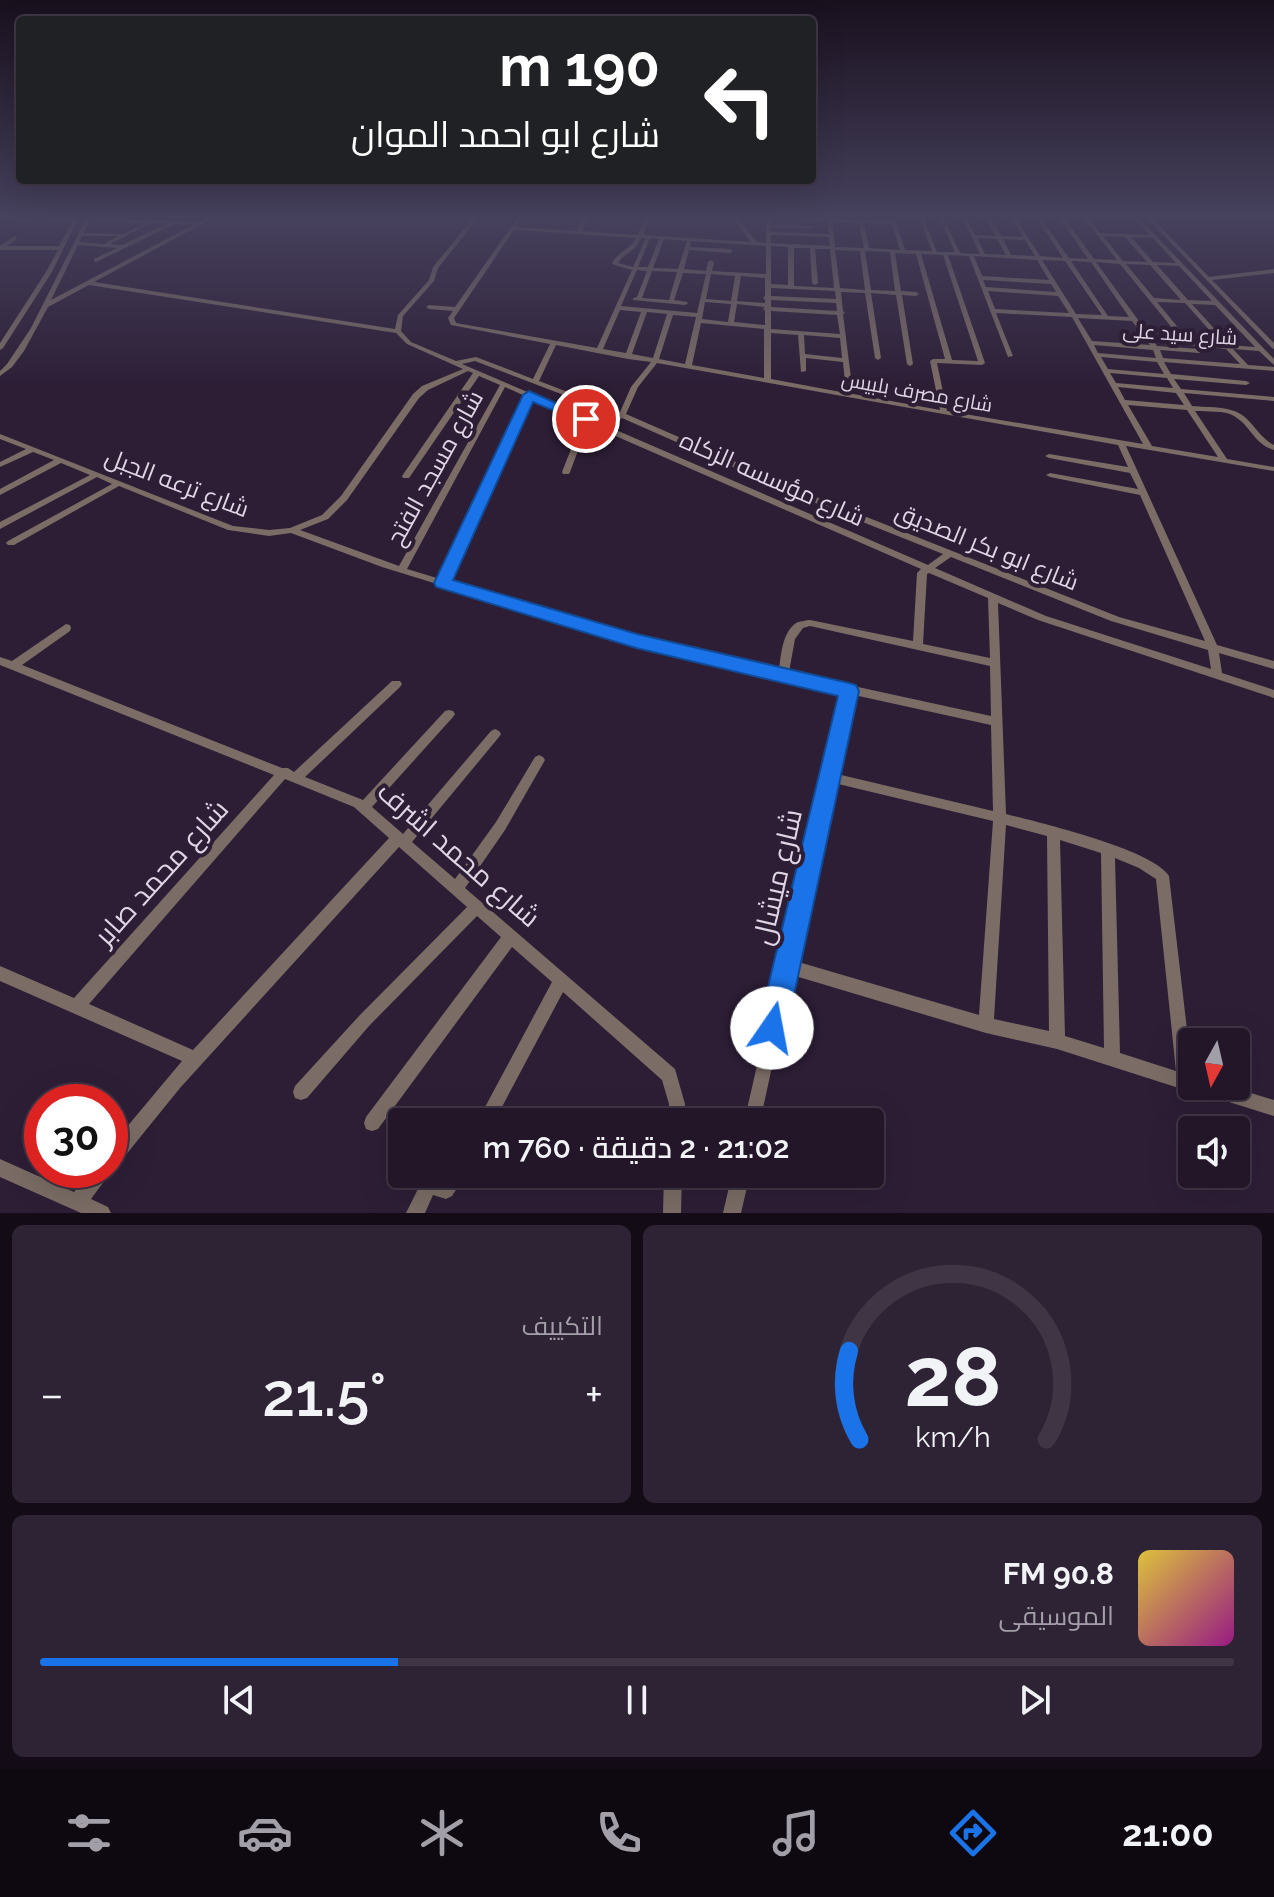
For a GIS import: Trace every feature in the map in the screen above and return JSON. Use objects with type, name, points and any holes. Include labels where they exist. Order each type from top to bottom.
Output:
[{"type":"street","points":[[0,348],[48,274]]},
{"type":"street","points":[[0,374],[11,367],[61,274]]},
{"type":"street","points":[[45,306],[105,274]]},
{"type":"street","points":[[87,283],[398,331],[400,316],[432,280],[434,274]]},
{"type":"street","points":[[429,307],[457,309],[481,274]]},
{"type":"street","points":[[599,351],[633,274]]},
{"type":"street","points":[[639,299],[648,274]]},
{"type":"street","points":[[671,302],[680,274]]},
{"type":"street","points":[[688,367],[708,274]]},
{"type":"street","points":[[726,274],[767,276],[767,381]]},
{"type":"street","points":[[731,324],[738,274]]},
{"type":"street","points":[[791,274],[791,285]]},
{"type":"street","points":[[814,274],[815,283]]},
{"type":"street","points":[[837,274],[850,396]]},
{"type":"street","points":[[867,274],[878,358]]},
{"type":"street","points":[[895,274],[910,364]]},
{"type":"street","points":[[924,274],[949,362]]},
{"type":"street","points":[[944,413],[933,361],[982,363],[952,274]]},
{"type":"street","points":[[978,274],[1010,356]]},
{"type":"street","points":[[1048,274],[1149,448]]},
{"type":"street","points":[[1076,274],[1107,318]]},
{"type":"street","points":[[1103,274],[1155,348],[1168,376],[1224,460]]},
{"type":"street","points":[[1131,274],[1188,344],[1261,349]]},
{"type":"street","points":[[1160,274],[1246,367]]},
{"type":"street","points":[[1190,274],[1271,360]]},
{"type":"street","points":[[1203,274],[1273,345]]},
{"type":"street","points":[[1208,279],[1252,274]]},
{"type":"street","points":[[980,278],[1054,282]]},
{"type":"street","points":[[767,286],[815,283],[868,292],[916,294]]},
{"type":"street","points":[[791,285],[839,287]]},
{"type":"street","points":[[984,289],[1061,294]]},
{"type":"street","points":[[622,298],[685,303]]},
{"type":"street","points":[[702,300],[766,304],[840,301]]},
{"type":"street","points":[[1153,300],[1218,303]]},
{"type":"street","points":[[766,304],[791,310],[842,313]]},
{"type":"street","points":[[618,308],[671,312],[792,333],[844,336]]},
{"type":"street","name":"شارع مصرف بلبيس","points":[[457,309],[451,321],[458,325],[1274,469]]},
{"type":"street","points":[[628,357],[645,310]]},
{"type":"street","points":[[791,310],[792,333]]},
{"type":"street","points":[[993,311],[1135,319]]},
{"type":"street","points":[[603,427],[622,415],[635,387],[655,361],[671,312]]},
{"type":"street","points":[[815,312],[817,334]]},
{"type":"street","name":"شارع مؤسسه الزكاه","points":[[398,331],[409,343],[503,385],[1077,632],[1274,694]]},
{"type":"street","points":[[801,333],[803,371]]},
{"type":"street","points":[[535,382],[554,343]]},
{"type":"street","name":"شارع سيد على","points":[[1089,343],[1234,354],[1271,360]]},
{"type":"street","points":[[1096,355],[1274,369]]},
{"type":"street","points":[[802,356],[846,360]]},
{"type":"street","name":"شارع ترعه الجبل","points":[[1,438],[248,533],[292,530],[325,517],[337,507],[420,391],[465,368],[470,358]]},
{"type":"street","name":"شارع ابو بكر الصديق","points":[[470,358],[622,415],[813,499],[1136,627],[1274,665]]},
{"type":"street","points":[[406,476],[465,368]]},
{"type":"street","points":[[1106,371],[1246,383]]},
{"type":"street","name":"شارع مسجد الفتح","points":[[402,570],[503,385]]},
{"type":"street","points":[[1114,385],[1274,399]]},
{"type":"street","points":[[443,583],[529,395]]},
{"type":"street","points":[[1123,402],[1239,415],[1266,445],[1274,448]]},
{"type":"street","points":[[566,472],[586,419]]},
{"type":"street","points":[[1121,443],[1213,648],[1217,676]]},
{"type":"street","points":[[0,465],[33,449]]},
{"type":"street","points":[[1049,456],[1134,471]]},
{"type":"street","points":[[0,492],[60,460]]},
{"type":"street","points":[[0,526],[97,474]]},
{"type":"street","points":[[1050,475],[1143,493]]},
{"type":"street","points":[[11,543],[119,483]]},
{"type":"street","points":[[292,530],[402,570],[636,641],[998,722]]},
{"type":"street","points":[[918,646],[922,573],[949,554]]},
{"type":"street","points":[[986,1025],[1000,818],[993,597]]},
{"type":"street","points":[[783,675],[790,638],[804,624],[996,663]]},
{"type":"street","points":[[6,663],[66,628]]},
{"type":"street","name":"شارع محمد اشرف","points":[[6,663],[349,797],[669,1075],[677,1108]]},
{"type":"street","name":"شارع محمد صابر","points":[[76,1007],[291,775],[396,684]]},
{"type":"street","name":"شارع ميشال","points":[[755,1108],[849,691]]},
{"type":"street","points":[[364,807],[449,714]]},
{"type":"street","points":[[128,1139],[195,1059],[401,840],[495,734]]},
{"type":"street","points":[[456,888],[491,844],[539,760]]},
{"type":"street","points":[[829,777],[1053,832],[1145,862],[1162,876],[1185,1028]]},
{"type":"street","points":[[1053,832],[1057,1041]]},
{"type":"street","points":[[1108,850],[1112,1058]]},
{"type":"street","points":[[301,1092],[364,1021],[477,907]]},
{"type":"street","points":[[372,1123],[511,936]]},
{"type":"street","points":[[786,966],[986,1025],[1057,1041],[1178,1079]]},
{"type":"street","points":[[0,973],[195,1059]]},
{"type":"street","points":[[492,1108],[561,980]]},
{"type":"street","points":[[1247,1100],[1274,1108]]},
{"type":"street","points":[[0,1168],[102,1213]]},
{"type":"street","points":[[77,1202],[88,1188]]},
{"type":"street","points":[[415,1213],[428,1188]]},
{"type":"street","points":[[672,1213],[673,1188]]},
{"type":"street","points":[[732,1213],[738,1188]]},
{"type":"route","points":[[586,419],[529,395],[443,583],[636,641],[849,691],[772,1028]]}]
